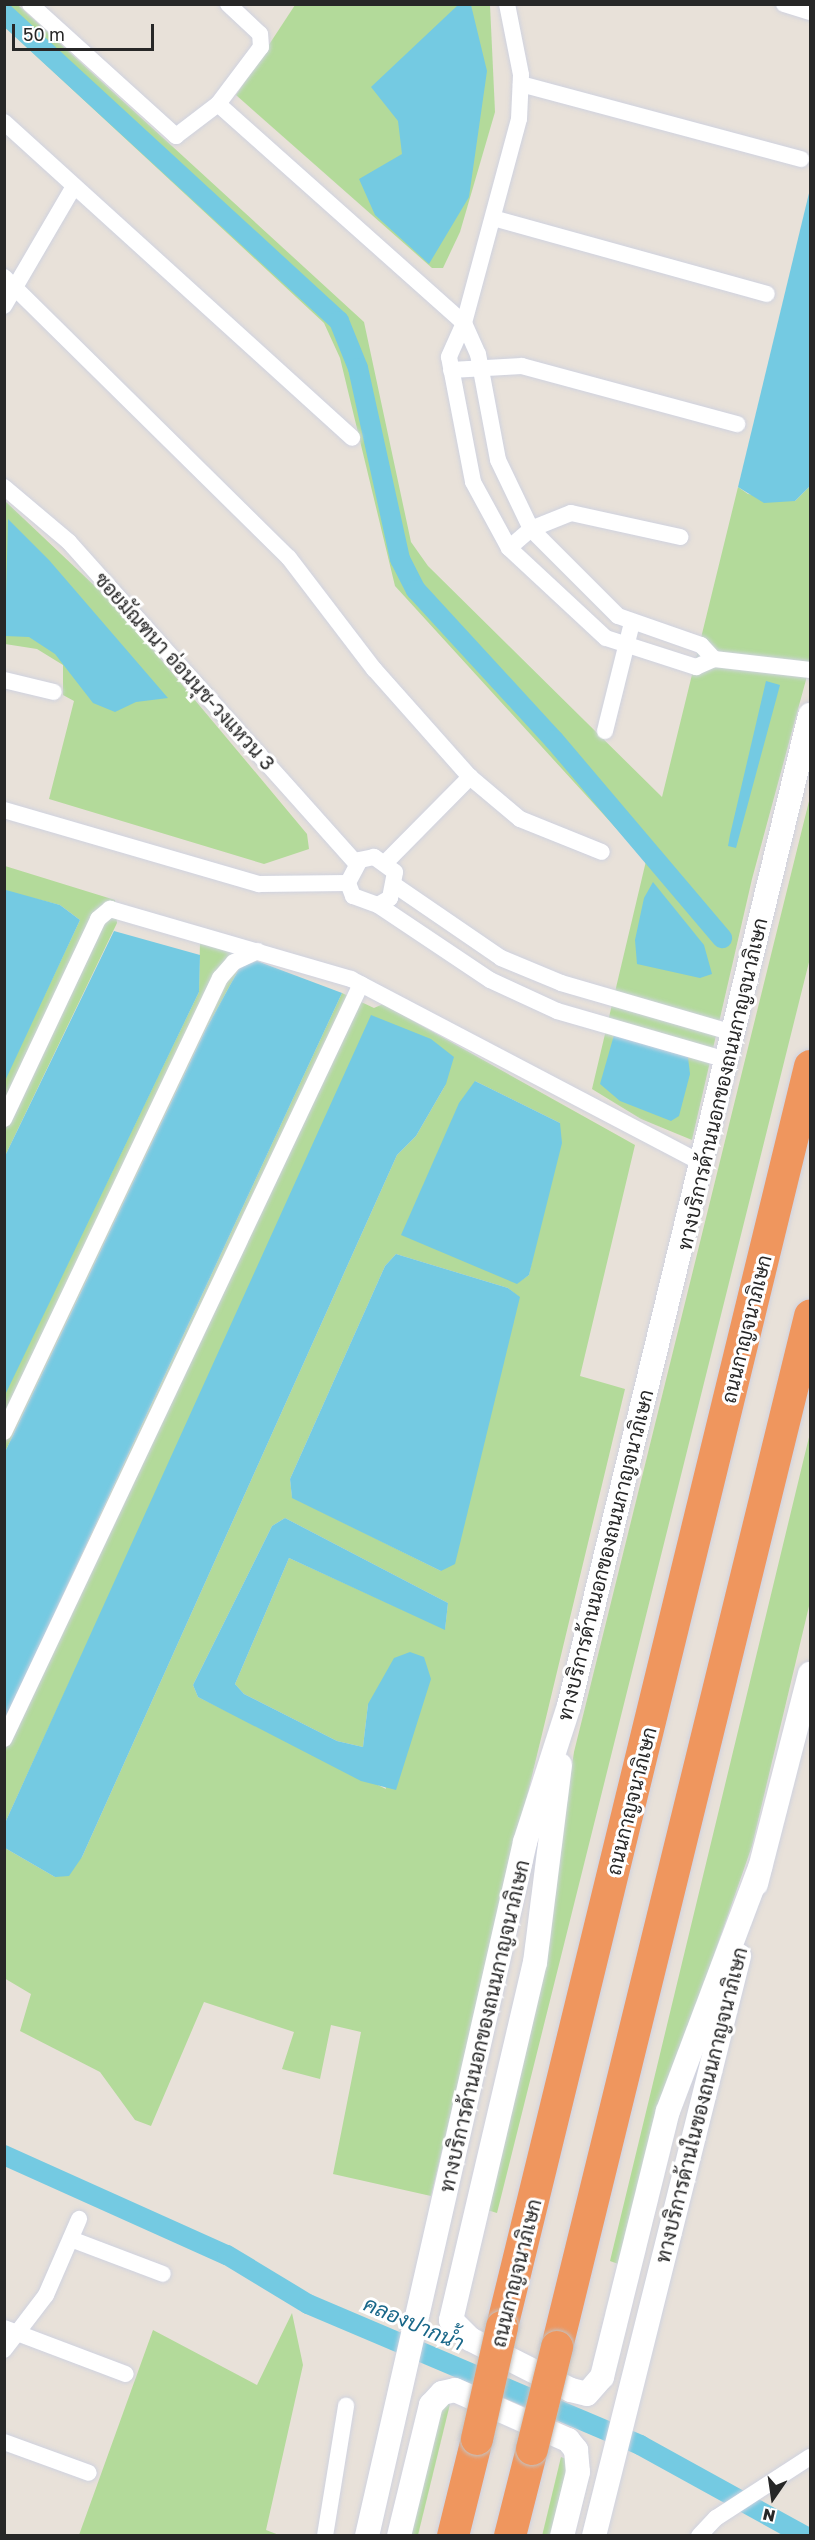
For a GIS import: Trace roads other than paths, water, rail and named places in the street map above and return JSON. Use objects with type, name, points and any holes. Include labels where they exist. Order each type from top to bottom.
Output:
[{"type":"highway","name":"ถนนกาญจนาภิเษก","points":[[453,2535],[810,1066]]},
{"type":"highway","points":[[510,2535],[810,1316]]},
{"type":"main road","name":"ทางบริการด้านนอกของถนนกาญจนาภิเษก","points":[[367,2535],[421,2313],[525,1842],[569,1706],[704,1164],[810,715]]},
{"type":"main road","name":"ทางบริการด้านในของถนนกาญจนาภิเษก","points":[[594,2535],[607,2478],[632,2394],[760,1868],[810,1674]]},
{"type":"main road","points":[[569,1706],[535,1962],[451,2320],[470,2339],[587,2394],[602,2377],[668,2111],[760,1868]]},
{"type":"main road","points":[[499,1956],[514,1941],[526,1942],[535,1962]]},
{"type":"main road","points":[[399,2535],[431,2405],[442,2393],[455,2390],[568,2440],[576,2450],[578,2472],[562,2535]]},
{"type":"street","points":[[30,4],[173,135],[191,130],[218,104],[261,44],[258,32],[228,4]]},
{"type":"street","points":[[507,4],[521,84],[519,119],[464,323],[449,354],[473,483],[509,548],[594,630],[625,647],[696,667],[714,658],[810,670]]},
{"type":"street","points":[[784,4],[810,12]]},
{"type":"street","points":[[521,84],[801,159]]},
{"type":"street","points":[[218,104],[464,323],[480,364],[498,460],[531,529],[609,609],[632,623],[701,645],[714,658]]},
{"type":"street","points":[[4,122],[352,438]]},
{"type":"street","points":[[4,306],[10,282],[74,186]]},
{"type":"street","points":[[493,218],[767,294]]},
{"type":"street","points":[[10,282],[289,558],[374,669],[470,777],[520,819],[602,852]]},
{"type":"street","points":[[451,370],[480,364],[522,366],[737,424]]},
{"type":"street","name":"ซอยมัณฑนา อ่อนนุช-วงแหวน 3","points":[[4,487],[69,542],[357,864]]},
{"type":"street","points":[[509,548],[531,529],[571,513],[680,537]]},
{"type":"street","points":[[605,731],[632,623]]},
{"type":"street","points":[[4,680],[54,692]]},
{"type":"street","points":[[386,862],[470,777]]},
{"type":"street","points":[[4,810],[259,884],[348,883]]},
{"type":"street","points":[[728,1060],[557,1011],[490,980],[378,905],[353,896],[348,883],[357,864],[374,857],[386,862],[396,886],[501,958],[561,983],[734,1033]]},
{"type":"street","points":[[378,905],[396,886]]},
{"type":"street","points":[[4,1119],[98,919],[110,909],[258,951],[361,984],[704,1164]]},
{"type":"street","points":[[4,1432],[220,978],[234,962],[258,951]]},
{"type":"street","points":[[4,1739],[361,984]]},
{"type":"street","points":[[4,2350],[10,2331],[46,2295],[78,2219]]},
{"type":"street","points":[[71,2239],[163,2274]]},
{"type":"street","points":[[10,2331],[126,2374]]},
{"type":"street","points":[[325,2535],[346,2406]]},
{"type":"street","points":[[4,2442],[89,2473]]},
{"type":"street","points":[[699,2535],[716,2518],[810,2457]]},
{"type":"water","points":[[458,5],[471,5],[487,71],[469,197],[429,264],[375,215],[359,179],[402,154],[398,121],[371,87]]},
{"type":"water","points":[[810,189],[810,486],[795,501],[764,503],[738,487]]},
{"type":"water","points":[[8,519],[49,560],[168,698],[136,702],[115,712],[93,703],[55,654],[29,637],[5,636]]},
{"type":"water","points":[[766,681],[780,685],[736,848],[728,846]]},
{"type":"water","points":[[653,882],[704,945],[712,974],[700,978],[637,964],[635,940],[644,898]]},
{"type":"water","points":[[6,890],[60,905],[80,920],[5,1081]]},
{"type":"water","points":[[114,931],[200,955],[199,992],[5,1395],[5,1156]]},
{"type":"water","points":[[257,961],[342,993],[5,1720],[5,1452],[206,1029],[240,967]]},
{"type":"water","points":[[371,1015],[431,1039],[454,1057],[446,1084],[416,1136],[397,1155],[82,1857],[69,1876],[55,1877],[5,1848],[5,1823]]},
{"type":"water","points":[[614,1035],[688,1057],[690,1074],[679,1116],[671,1121],[620,1101],[600,1084]]},
{"type":"water","points":[[475,1081],[560,1123],[562,1143],[529,1275],[517,1284],[401,1235],[459,1103]]},
{"type":"water","points":[[396,1254],[508,1288],[520,1297],[455,1564],[441,1571],[292,1498],[290,1479],[385,1266]]},
{"type":"water","points":[[285,1518],[448,1603],[445,1630],[289,1558],[235,1684],[244,1694],[337,1741],[363,1747],[368,1704],[394,1658],[410,1652],[424,1657],[431,1679],[396,1790],[361,1781],[198,1697],[193,1685],[272,1526]]},
{"type":"waterway","points":[[4,13],[339,321],[358,368],[400,559],[416,590],[554,740],[722,938]]},
{"type":"waterway","name":"คลองปากน้ำ","points":[[4,2155],[227,2255],[308,2304],[640,2445],[805,2536]]}]
